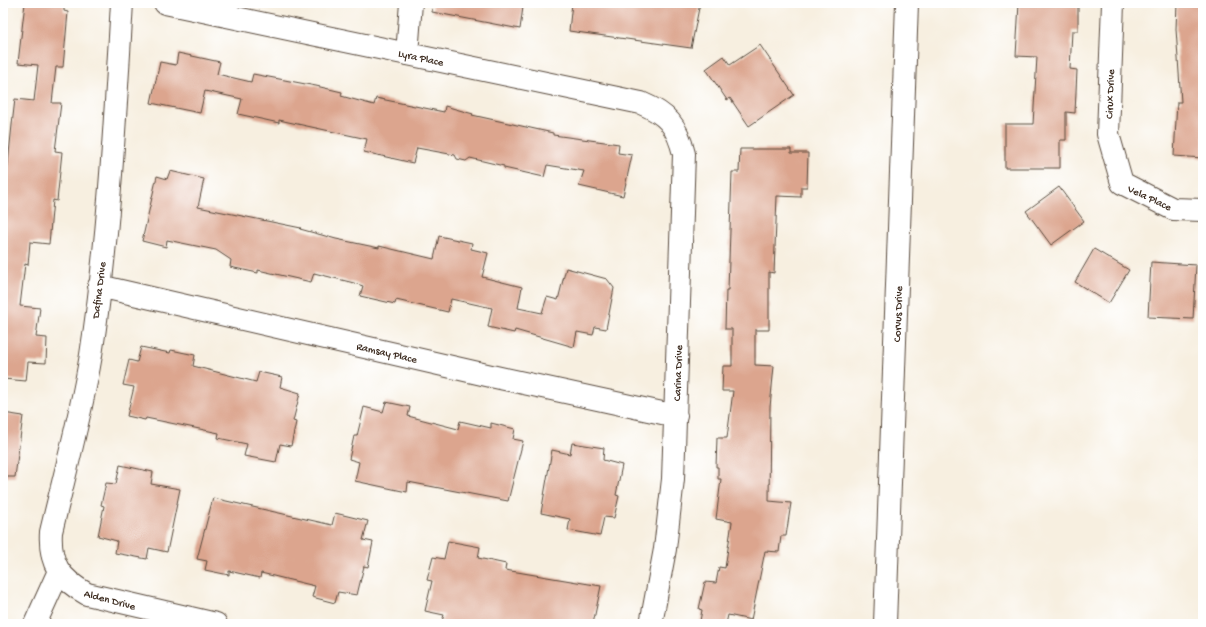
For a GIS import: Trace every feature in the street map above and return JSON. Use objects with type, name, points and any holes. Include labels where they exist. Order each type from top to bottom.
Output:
[{"type":"street","name":"Dafina Drive","points":[[59,571],[54,561],[50,542],[51,532],[81,409],[91,354],[112,165],[122,3]]},
{"type":"street","name":"Lyra Place","points":[[165,3],[641,103],[657,110],[672,123]]},
{"type":"street","points":[[407,54],[411,3]]},
{"type":"street","name":"Corvus Drive","points":[[885,624],[907,3]]},
{"type":"street","name":"Cirux Drive","points":[[1113,3],[1108,134],[1122,184]]},
{"type":"street","name":"Carina Drive","points":[[651,624],[665,549],[673,479],[676,416],[684,154],[680,136],[672,123]]},
{"type":"street","name":"Vela Place","points":[[1122,184],[1173,209],[1203,210]]},
{"type":"street","name":"Ramsay Place","points":[[99,286],[483,374],[676,416]]},
{"type":"street","points":[[35,624],[59,571]]},
{"type":"street","name":"Alden Drive","points":[[59,571],[70,585],[87,594],[216,624]]},
{"type":"building","points":[[25,3],[64,3],[64,11],[68,12],[63,67],[56,67],[52,103],[61,103],[55,151],[62,152],[57,201],[53,200],[49,244],[30,242],[28,265],[25,264],[20,306],[40,308],[36,337],[47,338],[46,363],[28,362],[26,381],[3,379],[3,212],[12,125],[15,99],[34,101],[38,65],[18,63]]},
{"type":"building","points":[[433,3],[511,3],[511,5],[523,7],[520,29],[432,12]]},
{"type":"building","points":[[572,3],[700,3],[691,48],[569,31]]},
{"type":"building","points":[[1019,3],[1078,3],[1078,31],[1072,31],[1070,69],[1077,70],[1075,113],[1066,112],[1066,140],[1060,140],[1060,168],[1005,168],[1005,124],[1033,124],[1037,57],[1016,56]]},
{"type":"building","points":[[1177,3],[1203,3],[1203,158],[1174,156],[1177,102],[1181,102],[1176,29]]},
{"type":"building","points":[[760,45],[794,95],[749,126],[730,98],[727,100],[706,69],[724,56],[730,65]]},
{"type":"building","points":[[178,53],[220,62],[217,74],[251,82],[253,74],[342,92],[341,96],[374,105],[376,98],[444,112],[445,106],[473,114],[472,115],[553,133],[553,135],[619,144],[618,153],[632,155],[623,196],[579,186],[584,171],[547,165],[544,177],[504,168],[504,166],[470,158],[466,161],[457,159],[455,155],[417,148],[413,163],[364,152],[367,139],[279,120],[279,123],[238,114],[242,99],[205,91],[200,113],[151,103],[160,62],[176,65]]},
{"type":"building","points":[[740,149],[791,149],[791,153],[808,153],[807,187],[801,187],[801,197],[777,196],[774,273],[769,272],[769,330],[755,330],[755,365],[774,366],[770,407],[769,501],[791,503],[786,536],[781,536],[779,552],[765,551],[751,620],[728,615],[726,624],[715,624],[700,621],[702,610],[699,609],[705,582],[716,583],[719,567],[725,568],[732,522],[716,519],[721,479],[718,479],[718,467],[716,467],[717,438],[727,438],[733,391],[722,391],[723,366],[732,366],[732,329],[725,329],[726,290],[728,290],[732,172],[739,172]]},
{"type":"building","points":[[170,171],[204,179],[198,207],[301,228],[300,229],[336,239],[379,248],[379,246],[434,259],[439,236],[472,243],[471,249],[488,253],[482,277],[522,287],[518,308],[542,313],[547,297],[558,300],[566,268],[607,279],[614,288],[606,329],[595,327],[593,335],[577,332],[574,347],[515,330],[514,333],[488,327],[492,308],[451,299],[448,312],[396,300],[395,304],[360,296],[363,286],[314,273],[311,282],[258,270],[258,273],[230,267],[231,260],[216,250],[167,240],[166,247],[142,241],[157,176],[167,179]]},
{"type":"building","points":[[1059,187],[1084,221],[1051,245],[1026,211]]},
{"type":"building","points":[[1094,249],[1129,270],[1109,303],[1075,282]]},
{"type":"building","points":[[1151,262],[1196,265],[1193,319],[1148,317]]},
{"type":"building","points":[[141,347],[170,353],[171,350],[195,355],[193,366],[256,382],[259,372],[282,377],[280,387],[300,393],[293,421],[296,422],[291,446],[280,444],[276,462],[244,456],[247,444],[218,438],[219,433],[146,418],[145,420],[127,416],[134,387],[123,385],[129,360],[137,362]]},
{"type":"building","points":[[386,402],[410,407],[408,416],[458,429],[460,421],[491,428],[491,423],[515,429],[513,439],[523,441],[508,501],[408,482],[407,492],[355,481],[359,462],[349,459],[354,436],[357,436],[364,407],[383,412]]},
{"type":"building","points":[[3,413],[23,416],[15,477],[3,477]]},
{"type":"building","points":[[572,443],[604,448],[603,460],[622,465],[616,495],[619,496],[614,518],[604,517],[600,536],[568,530],[570,519],[541,513],[552,450],[570,454]]},
{"type":"building","points":[[120,465],[153,472],[151,484],[180,489],[167,552],[149,548],[147,559],[115,553],[117,541],[98,536],[104,506],[101,505],[106,483],[116,484]]},
{"type":"building","points":[[213,498],[332,525],[335,513],[368,521],[363,540],[373,542],[368,567],[364,566],[357,595],[338,592],[335,603],[312,597],[315,586],[261,573],[260,578],[229,571],[229,575],[205,570],[207,561],[197,559]]},
{"type":"building","points":[[448,541],[480,547],[478,558],[506,564],[505,570],[601,586],[593,624],[441,624],[444,615],[425,611],[432,581],[427,580],[433,557],[444,559]]}]
